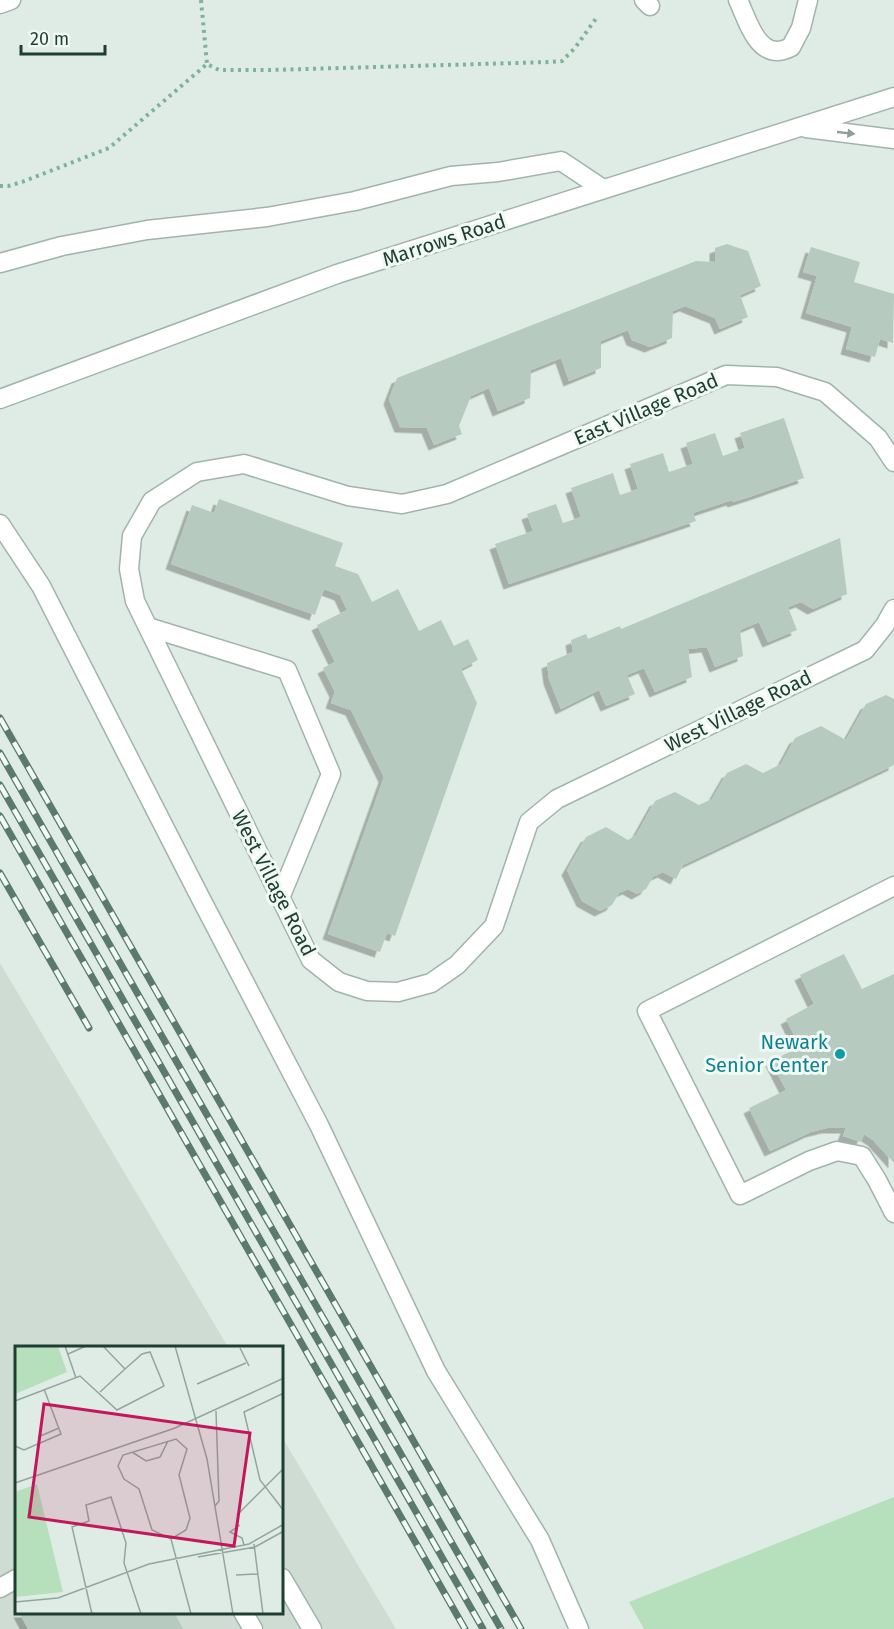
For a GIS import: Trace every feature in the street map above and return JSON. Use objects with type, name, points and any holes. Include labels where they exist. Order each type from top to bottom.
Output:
[{"type":"street","points":[[0,4],[11,0]]},
{"type":"street","points":[[738,0],[754,33],[764,47],[777,51],[791,48],[801,28],[808,0]]},
{"type":"street","name":"Marrows Road","points":[[8,396],[337,274],[894,97]]},
{"type":"street","points":[[798,128],[894,139]]},
{"type":"street","points":[[0,263],[62,246],[147,230],[267,216],[355,201],[451,176],[498,172],[561,160],[603,189]]},
{"type":"street","name":"East Village Road","points":[[447,494],[726,375],[777,377],[825,392],[878,438],[894,462]]},
{"type":"street","name":"West Village Road","points":[[447,494],[402,504],[348,496],[244,464],[197,472],[152,501],[132,536],[129,569],[135,601],[311,960],[339,982],[367,992],[398,992],[432,983],[457,965],[494,926],[529,822],[557,799],[865,650],[885,625],[894,609]]},
{"type":"street","points":[[0,524],[40,586],[319,1125],[436,1371],[540,1540],[579,1629]]},
{"type":"street","points":[[148,627],[286,670],[331,774],[280,898]]},
{"type":"street","points":[[894,886],[647,1011],[740,1195],[808,1161],[837,1151],[862,1156],[878,1180],[894,1213]]},
{"type":"street","points":[[0,1588],[15,1580]]},
{"type":"street","points":[[284,1581],[312,1629]]},
{"type":"street","points":[[244,1614],[253,1629]]},
{"type":"path","points":[[201,0],[207,64]]},
{"type":"path","points":[[207,64],[219,70],[272,70],[562,61],[575,48],[597,17]]},
{"type":"path","points":[[0,186],[22,182],[109,148],[207,64]]},
{"type":"shaded area","points":[[0,963],[227,1346],[15,1346],[15,1614],[284,1614],[284,1440],[396,1629],[0,1629]]},
{"type":"green space","points":[[894,1497],[894,1629],[644,1629],[629,1602]]},
{"type":"building","points":[[727,244],[748,251],[761,286],[740,295],[748,317],[720,329],[715,318],[685,306],[673,311],[672,338],[650,347],[632,340],[628,330],[601,341],[601,368],[569,381],[561,358],[531,370],[530,398],[498,411],[489,388],[471,396],[459,426],[462,434],[434,445],[427,428],[400,427],[389,399],[397,378],[696,261],[715,262],[715,248]]},
{"type":"building","points":[[811,247],[860,262],[854,282],[894,294],[893,343],[880,339],[875,357],[846,349],[852,327],[806,313],[817,276],[803,272]]},
{"type":"building","points":[[784,418],[804,478],[693,513],[696,521],[509,584],[495,544],[533,531],[527,514],[556,504],[563,523],[581,517],[571,488],[613,473],[620,495],[638,489],[630,464],[663,453],[669,472],[693,464],[686,443],[715,433],[723,456],[745,448],[740,433]]},
{"type":"building","points":[[219,499],[343,543],[335,566],[358,574],[372,602],[398,589],[419,631],[441,620],[454,646],[468,639],[478,660],[461,669],[477,703],[395,936],[387,933],[380,952],[328,934],[384,777],[351,710],[331,703],[335,692],[323,668],[335,662],[317,625],[347,610],[340,595],[324,589],[315,615],[171,564],[192,505],[214,513]]},
{"type":"building","points":[[840,538],[847,594],[813,609],[801,602],[788,607],[797,630],[768,642],[759,622],[740,630],[743,656],[715,667],[707,647],[688,649],[692,677],[655,692],[644,668],[627,675],[635,694],[606,706],[599,690],[561,709],[549,679],[547,663],[573,652],[571,640],[586,634],[588,639],[620,626],[621,629]]},
{"type":"building","points":[[886,695],[894,699],[894,765],[683,865],[676,879],[663,872],[653,877],[646,889],[637,894],[628,889],[619,893],[612,905],[600,911],[582,901],[567,870],[586,837],[606,827],[628,840],[636,835],[655,801],[675,792],[699,805],[712,799],[727,773],[746,764],[763,773],[781,764],[795,738],[821,726],[846,740],[866,704]]},
{"type":"building","name":"Newark Senior Center","points":[[844,954],[862,989],[894,974],[894,1163],[873,1140],[864,1134],[861,1142],[843,1136],[846,1128],[827,1128],[811,1132],[770,1151],[749,1108],[786,1090],[771,1061],[800,1047],[786,1019],[814,1004],[800,975]]},
{"type":"building","points":[[20,1614],[175,1614],[183,1629],[28,1629]]},
{"type":"railway","points":[[0,718],[521,1629]]},
{"type":"railway","points":[[0,753],[501,1629]]},
{"type":"railway","points":[[0,785],[483,1629]]},
{"type":"railway","points":[[0,816],[465,1629]]},
{"type":"railway","points":[[0,873],[89,1028]]},
{"type":"place","name":"Newark Senior Center","points":[[840,1054]]}]
